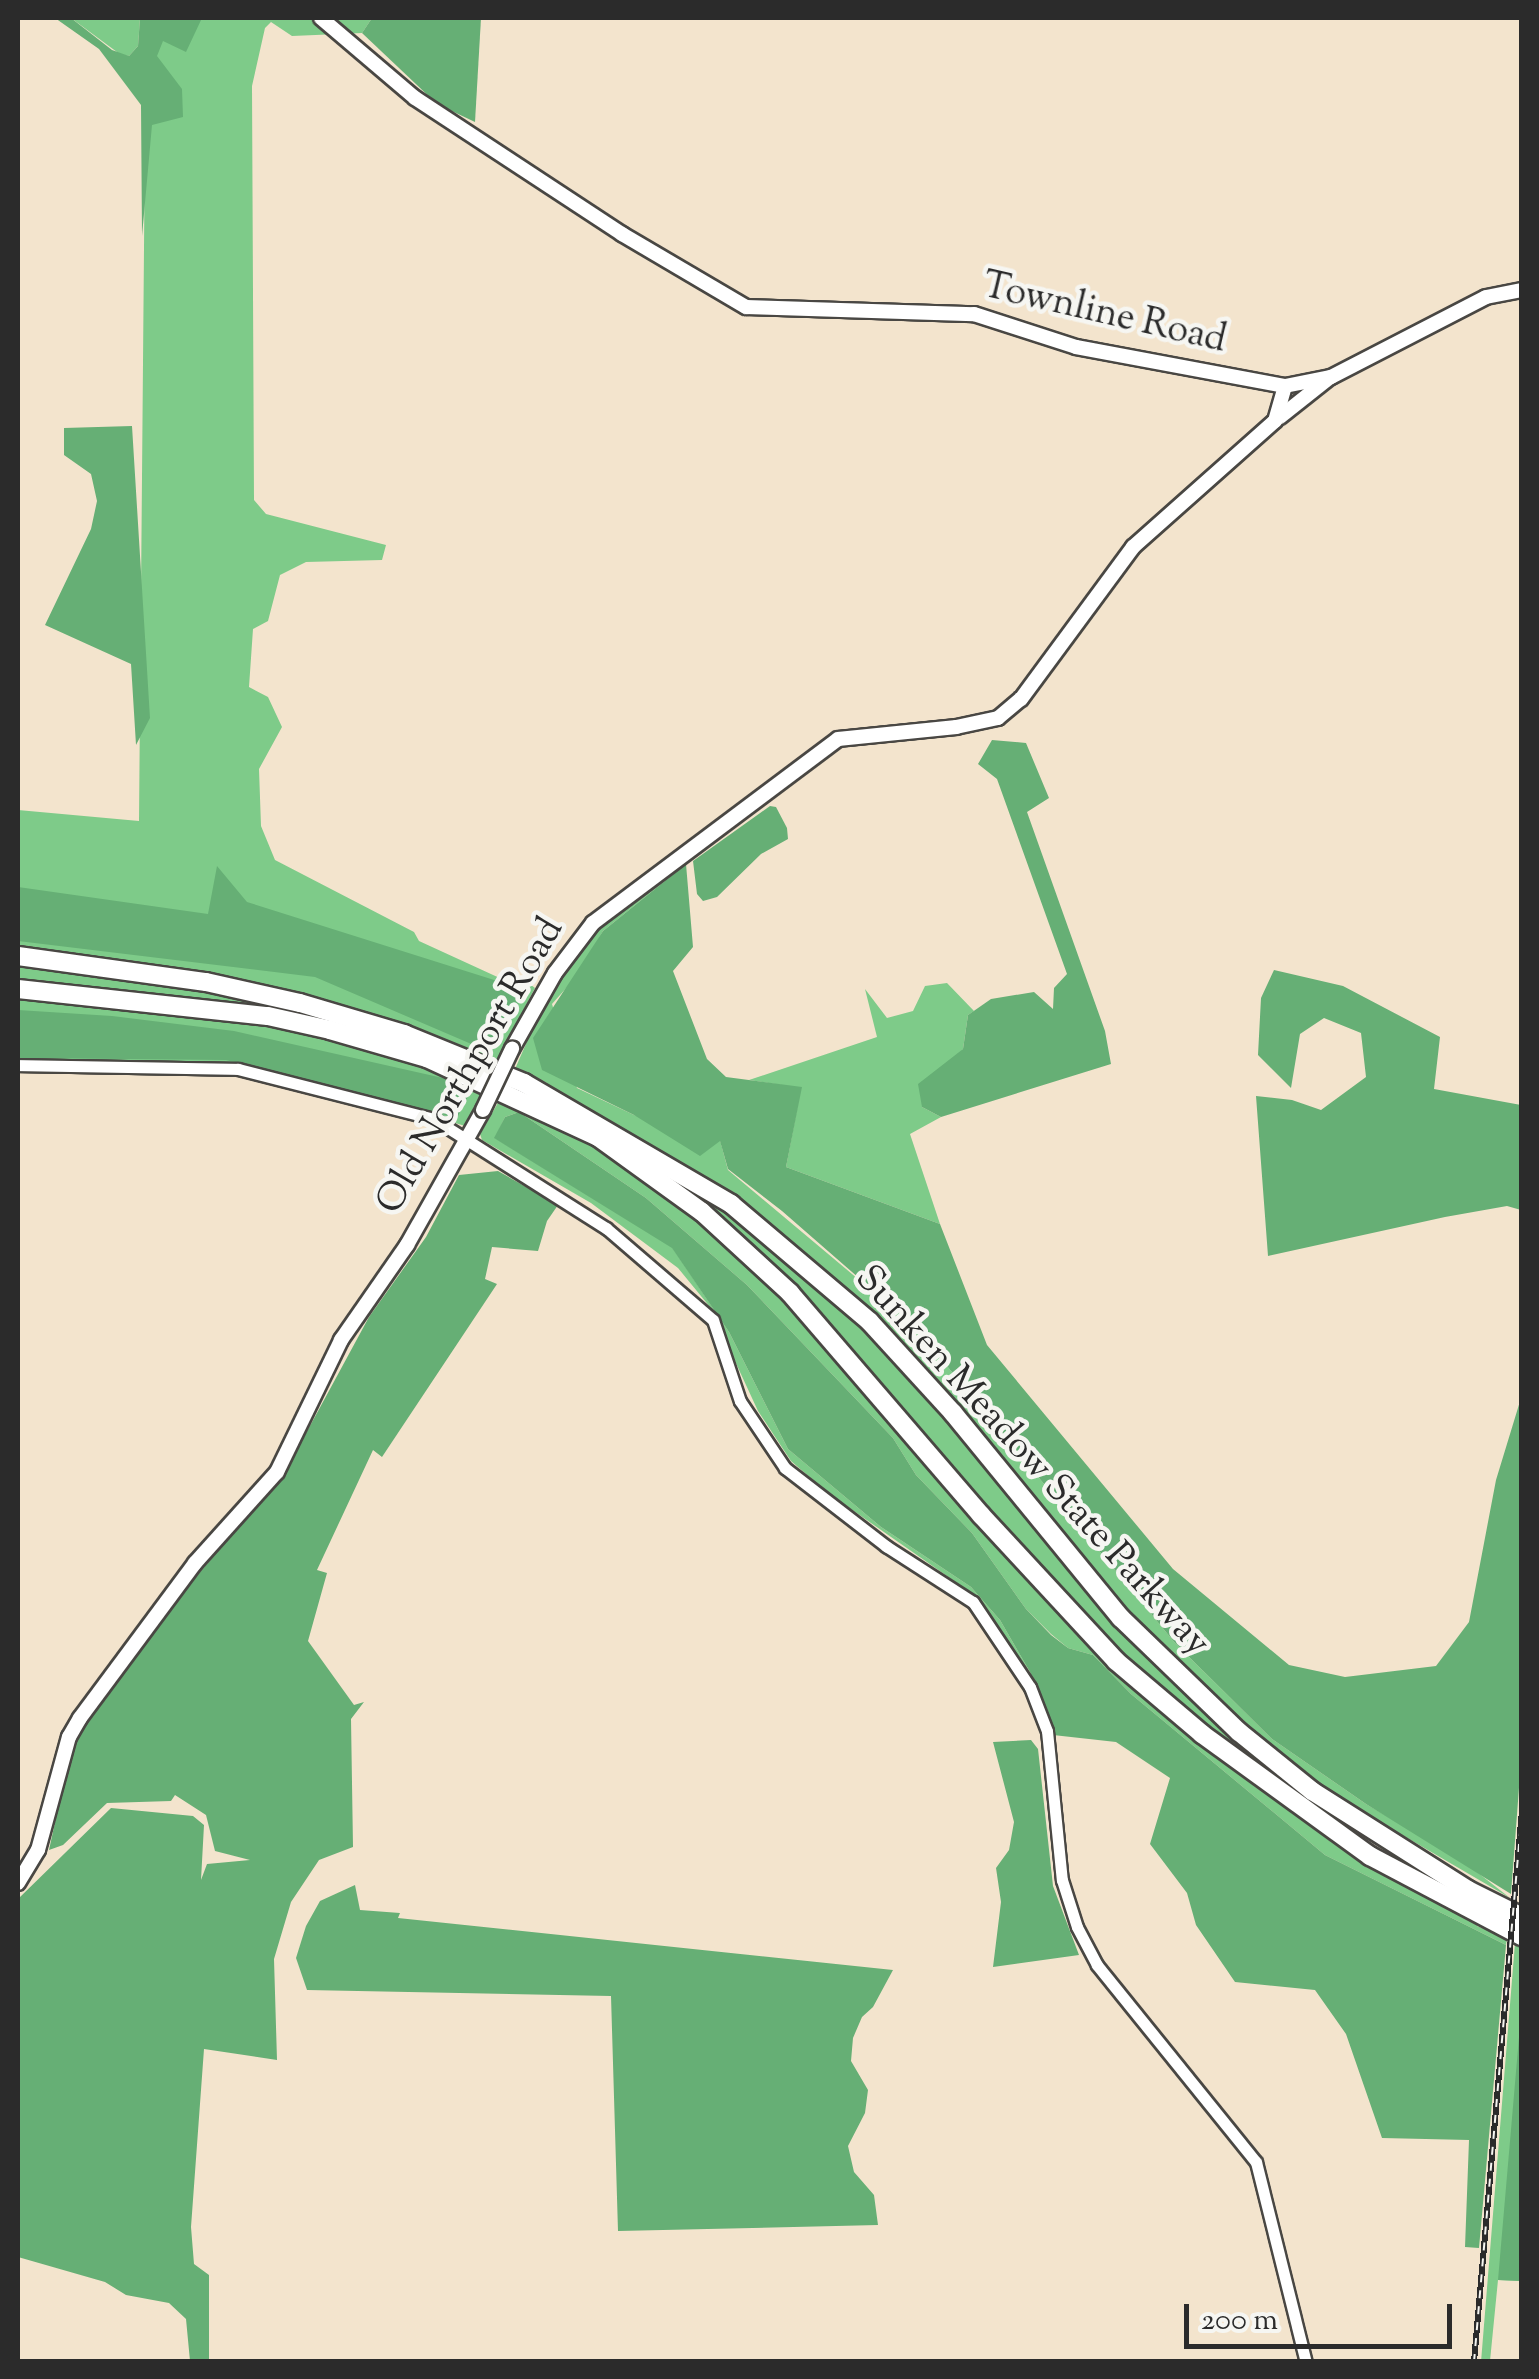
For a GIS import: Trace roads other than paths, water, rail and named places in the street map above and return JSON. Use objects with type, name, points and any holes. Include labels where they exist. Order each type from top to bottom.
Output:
[{"type":"highway","name":"Sunken Meadow State Parkway","points":[[18,956],[206,982],[300,1003],[404,1034],[524,1083],[718,1196],[870,1322],[953,1413],[1157,1656],[1312,1791],[1468,1890],[1522,1917]]},
{"type":"highway","name":"Sunken Meadow State Parkway","points":[[18,989],[268,1016],[330,1030],[427,1058],[598,1137],[702,1212],[790,1293],[981,1516],[1116,1660],[1202,1734],[1370,1856],[1522,1936]]},
{"type":"highway","points":[[1468,1890],[1522,1908]]},
{"type":"main road","name":"Townline Road","points":[[321,18],[415,98],[622,234],[746,307],[974,314],[1076,347],[1285,386],[1331,377],[1486,297],[1522,290]]},
{"type":"main road","name":"Old Northport Road","points":[[18,1883],[38,1850],[69,1737],[80,1718],[195,1563],[277,1472],[341,1340],[407,1245],[555,973],[593,922],[838,739],[956,728],[998,718],[1021,699],[1134,547],[1275,421],[1331,377]]},
{"type":"main road","points":[[1275,421],[1283,405],[1285,386]]},
{"type":"street","points":[[18,1065],[238,1069],[434,1119],[467,1136],[535,1186],[606,1228],[713,1320],[740,1401],[785,1468],[886,1546],[973,1602],[1001,1637],[1030,1687],[1046,1731],[1062,1880],[1078,1927],[1097,1964],[1256,2162],[1306,2362]]},
{"type":"railway","points":[[1474,2362],[1522,1810]]}]
